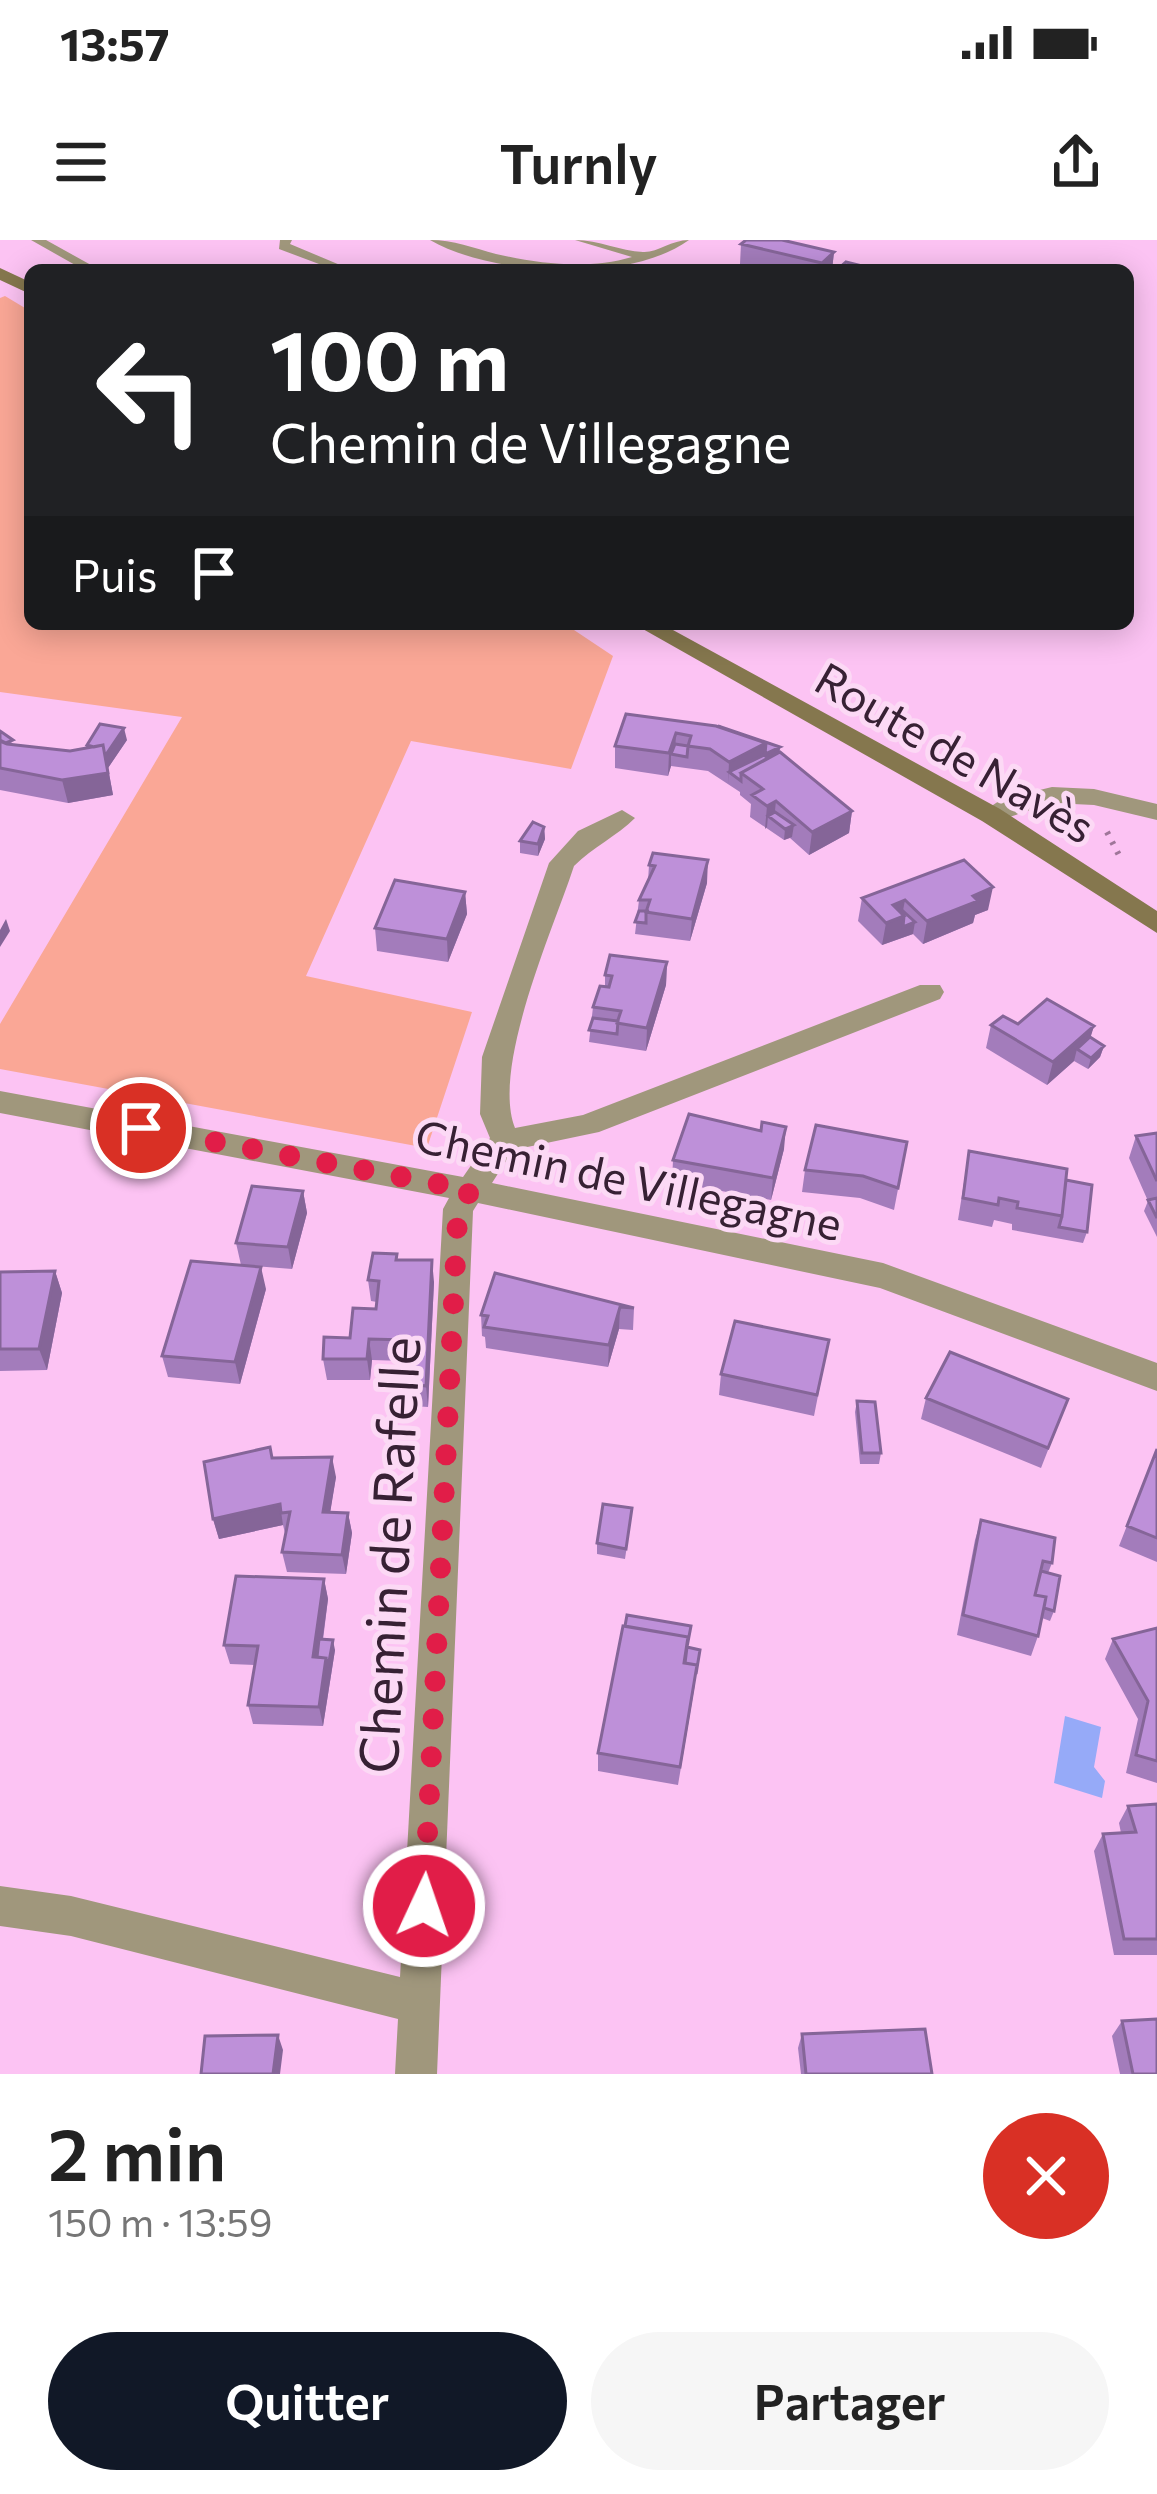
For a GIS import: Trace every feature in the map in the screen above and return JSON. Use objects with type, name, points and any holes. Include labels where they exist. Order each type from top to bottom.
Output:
[{"type":"main road","name":"Route de Navès","points":[[666,630],[991,815],[1157,924]]},
{"type":"street","points":[[991,815],[1047,794],[1100,796],[1157,812]]},
{"type":"street","points":[[622,818],[587,837],[562,863],[496,1057],[492,1089],[505,1138],[530,1139],[589,1124],[929,992]]},
{"type":"street","name":"Chemin de Villegagne","points":[[0,1102],[471,1190],[883,1276],[1157,1377]]},
{"type":"street","name":"Chemin de Rafelle","points":[[416,2074],[458,1209],[505,1138]]},
{"type":"street","points":[[0,1906],[71,1916],[397,1998],[419,1998]]},
{"type":"lane","points":[[37,240],[83,264]]},
{"type":"lane","points":[[286,240],[283,246],[330,264]]},
{"type":"lane","points":[[436,240],[525,264]]},
{"type":"lane","points":[[581,240],[642,256]]},
{"type":"lane","points":[[604,264],[683,240]]},
{"type":"path","points":[[1100,796],[1110,841],[1128,870]]},
{"type":"shaded area","points":[[5,296],[24,307],[24,630],[574,630],[613,656],[571,769],[411,741],[306,976],[472,1012],[427,1148],[0,1069],[0,1024],[182,717],[0,692],[0,298]]},
{"type":"water","points":[[1065,1716],[1101,1727],[1094,1767],[1105,1781],[1102,1798],[1054,1783]]},
{"type":"building","points":[[782,240],[834,252],[822,263],[741,244]]},
{"type":"building","points":[[626,714],[716,726],[766,743],[729,762],[710,749],[688,746],[691,736],[676,733],[669,753],[615,746]]},
{"type":"building","points":[[100,724],[124,728],[105,756],[103,745],[87,745]]},
{"type":"building","points":[[718,726],[780,747],[765,754],[766,743]]},
{"type":"building","points":[[0,741],[70,751],[103,745],[108,773],[62,780],[0,768]]},
{"type":"building","points":[[675,744],[688,746],[687,757],[671,754]]},
{"type":"building","points":[[780,752],[852,811],[812,832],[776,801],[767,806],[752,795],[763,789],[741,773]]},
{"type":"building","points":[[764,755],[768,758],[741,773],[741,781],[729,772]]},
{"type":"building","points":[[775,812],[794,825],[785,829],[768,816]]},
{"type":"building","points":[[533,822],[544,827],[538,844],[520,841]]},
{"type":"building","points":[[653,853],[708,860],[692,919],[646,912],[650,900],[639,900],[655,866],[649,865]]},
{"type":"building","points":[[964,860],[993,887],[973,896],[978,901],[927,921],[905,900],[893,905],[904,916],[886,923],[862,898]]},
{"type":"building","points":[[395,880],[465,892],[447,939],[375,928]]},
{"type":"building","points":[[639,911],[649,911],[646,923],[635,922]]},
{"type":"building","points":[[903,911],[915,922],[903,927]]},
{"type":"building","points":[[610,955],[667,962],[647,1028],[617,1023],[621,1011],[593,1007],[600,986],[609,987],[612,976],[605,975]]},
{"type":"building","points":[[1047,999],[1094,1026],[1053,1062],[991,1025],[1003,1016],[1018,1024]]},
{"type":"building","points":[[593,1018],[618,1021],[617,1034],[589,1030]]},
{"type":"building","points":[[1090,1037],[1104,1046],[1091,1058],[1077,1049]]},
{"type":"building","points":[[689,1114],[761,1131],[762,1122],[786,1127],[773,1178],[673,1160]]},
{"type":"building","points":[[816,1125],[907,1142],[898,1188],[863,1176],[805,1170]]},
{"type":"building","points":[[1157,1133],[1157,1181],[1136,1136]]},
{"type":"building","points":[[969,1151],[1067,1169],[1062,1216],[1017,1208],[1018,1202],[999,1198],[998,1205],[963,1198]]},
{"type":"building","points":[[1066,1180],[1092,1185],[1087,1232],[1059,1227]]},
{"type":"building","points":[[252,1186],[303,1191],[288,1247],[236,1243]]},
{"type":"building","points":[[373,1253],[397,1254],[396,1260],[432,1260],[426,1386],[410,1384],[411,1367],[404,1367],[407,1340],[369,1339],[367,1359],[323,1359],[324,1337],[350,1338],[353,1308],[376,1309],[379,1281],[368,1280]]},
{"type":"building","points":[[191,1261],[261,1267],[235,1362],[162,1356]]},
{"type":"building","points":[[55,1271],[39,1349],[0,1349],[0,1272]]},
{"type":"building","points":[[495,1273],[634,1308],[620,1307],[609,1345],[484,1327],[488,1316],[481,1315]]},
{"type":"building","points":[[735,1321],[829,1340],[817,1395],[721,1374]]},
{"type":"building","points":[[950,1352],[1068,1399],[1048,1448],[926,1398]]},
{"type":"building","points":[[857,1401],[875,1402],[881,1453],[862,1453]]},
{"type":"building","points":[[270,1447],[272,1458],[332,1457],[323,1512],[348,1513],[342,1555],[282,1552],[290,1512],[281,1513],[280,1504],[213,1519],[204,1462]]},
{"type":"building","points":[[1157,1449],[1157,1538],[1127,1526]]},
{"type":"building","points":[[603,1504],[632,1508],[626,1549],[597,1543]]},
{"type":"building","points":[[981,1520],[1055,1538],[1052,1563],[1043,1561],[1035,1595],[1046,1597],[1038,1636],[963,1615]]},
{"type":"building","points":[[1041,1571],[1060,1576],[1054,1611],[1044,1608],[1046,1597],[1035,1595]]},
{"type":"building","points":[[236,1576],[324,1579],[313,1657],[326,1658],[319,1707],[248,1705],[258,1646],[224,1645]]},
{"type":"building","points":[[627,1615],[691,1626],[687,1647],[688,1637],[625,1626]]},
{"type":"building","points":[[623,1626],[688,1637],[684,1663],[697,1665],[680,1767],[598,1753]]},
{"type":"building","points":[[1157,1628],[1157,1761],[1136,1755],[1148,1701],[1113,1639]]},
{"type":"building","points":[[319,1639],[333,1640],[328,1667],[326,1658],[317,1657]]},
{"type":"building","points":[[687,1647],[700,1650],[696,1674],[697,1665],[685,1663]]},
{"type":"building","points":[[1157,1804],[1157,1939],[1124,1939],[1103,1834],[1136,1832],[1128,1806]]},
{"type":"building","points":[[1157,2019],[1157,2074],[1133,2074],[1122,2021]]},
{"type":"building","points":[[925,2029],[932,2074],[806,2074],[802,2034]]},
{"type":"building","points":[[278,2035],[273,2074],[201,2074],[205,2036]]},
{"type":"route","points":[[141,1128],[471,1190],[458,1209],[424,1906]]}]
